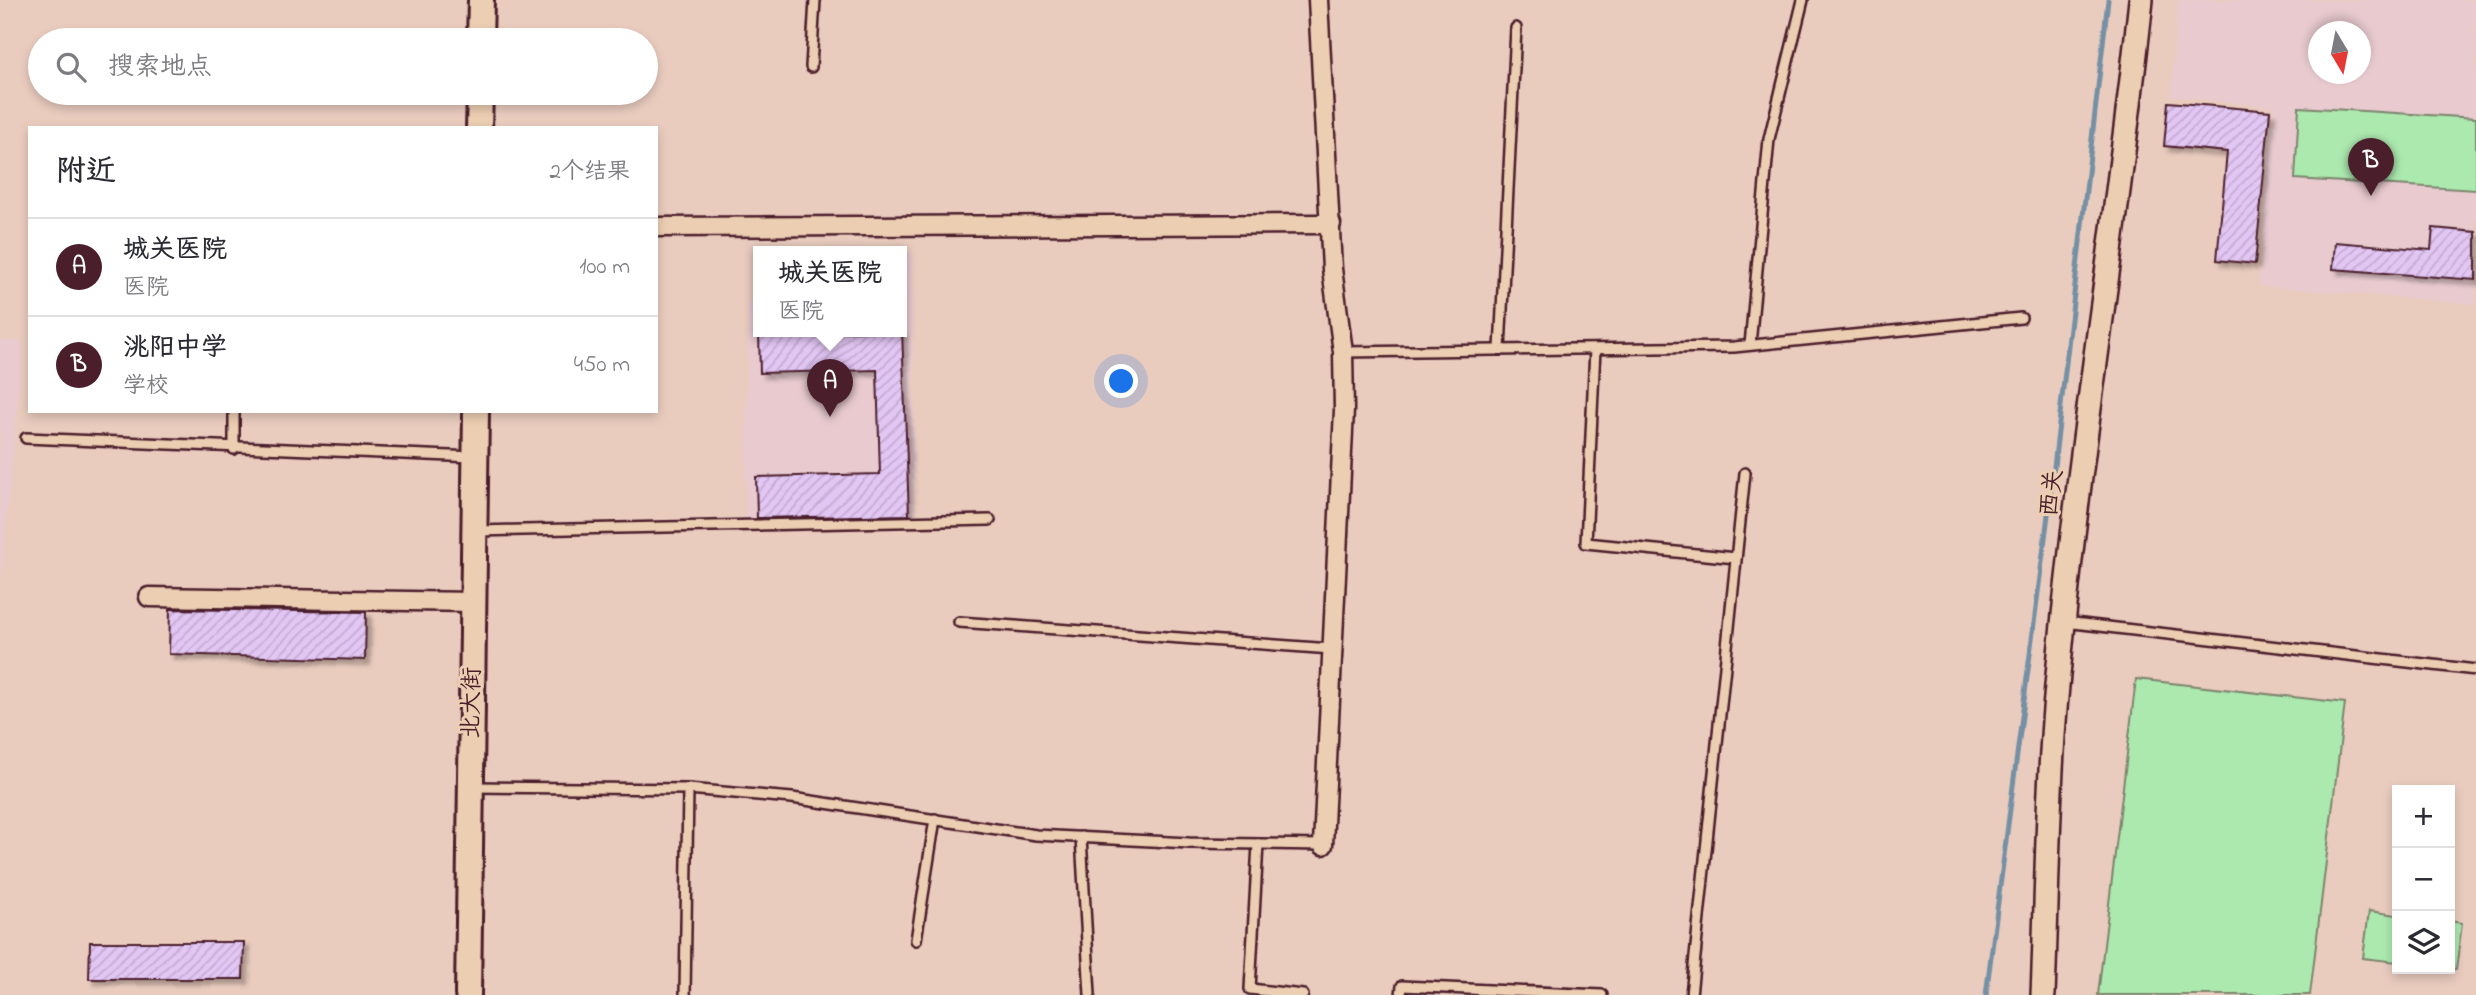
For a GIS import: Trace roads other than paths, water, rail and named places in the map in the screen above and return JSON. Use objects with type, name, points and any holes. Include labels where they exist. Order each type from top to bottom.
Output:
[{"type":"main road","points":[[480,28],[481,0]]},
{"type":"main road","points":[[479,126],[480,105]]},
{"type":"main road","name":"北大街","points":[[468,995],[476,413]]},
{"type":"street","points":[[1318,0],[1332,269],[1343,352],[1344,410],[1323,845]]},
{"type":"street","name":"西关","points":[[2043,995],[2055,710],[2123,172],[2141,0]]},
{"type":"street","points":[[658,227],[1331,224]]},
{"type":"street","points":[[149,597],[474,602]]},
{"type":"lane","points":[[811,67],[815,0]]},
{"type":"lane","points":[[1750,345],[1769,139],[1803,0]]},
{"type":"lane","points":[[1500,350],[1516,28]]},
{"type":"lane","points":[[1343,352],[1750,345],[2021,318]]},
{"type":"lane","points":[[1595,349],[1586,543],[1736,558]]},
{"type":"lane","points":[[234,413],[234,449]]},
{"type":"lane","points":[[26,438],[234,449],[476,457]]},
{"type":"lane","points":[[1691,995],[1745,473]]},
{"type":"lane","points":[[475,531],[990,520]]},
{"type":"lane","points":[[959,622],[1332,649]]},
{"type":"lane","points":[[2065,622],[2476,670]]},
{"type":"lane","points":[[472,787],[688,789],[792,799],[1036,835],[1323,845]]},
{"type":"lane","points":[[685,995],[688,789]]},
{"type":"lane","points":[[916,940],[935,819]]},
{"type":"lane","points":[[1082,837],[1090,995]]},
{"type":"lane","points":[[1258,844],[1250,989],[1303,995]]},
{"type":"lane","points":[[1401,995],[1402,986],[1602,995]]},
{"type":"waterway","points":[[1986,995],[2052,484],[2108,0]]},
{"type":"place","name":"洮阳中学","points":[[2371,196]]},
{"type":"place","name":"城关医院","points":[[830,417]]}]
